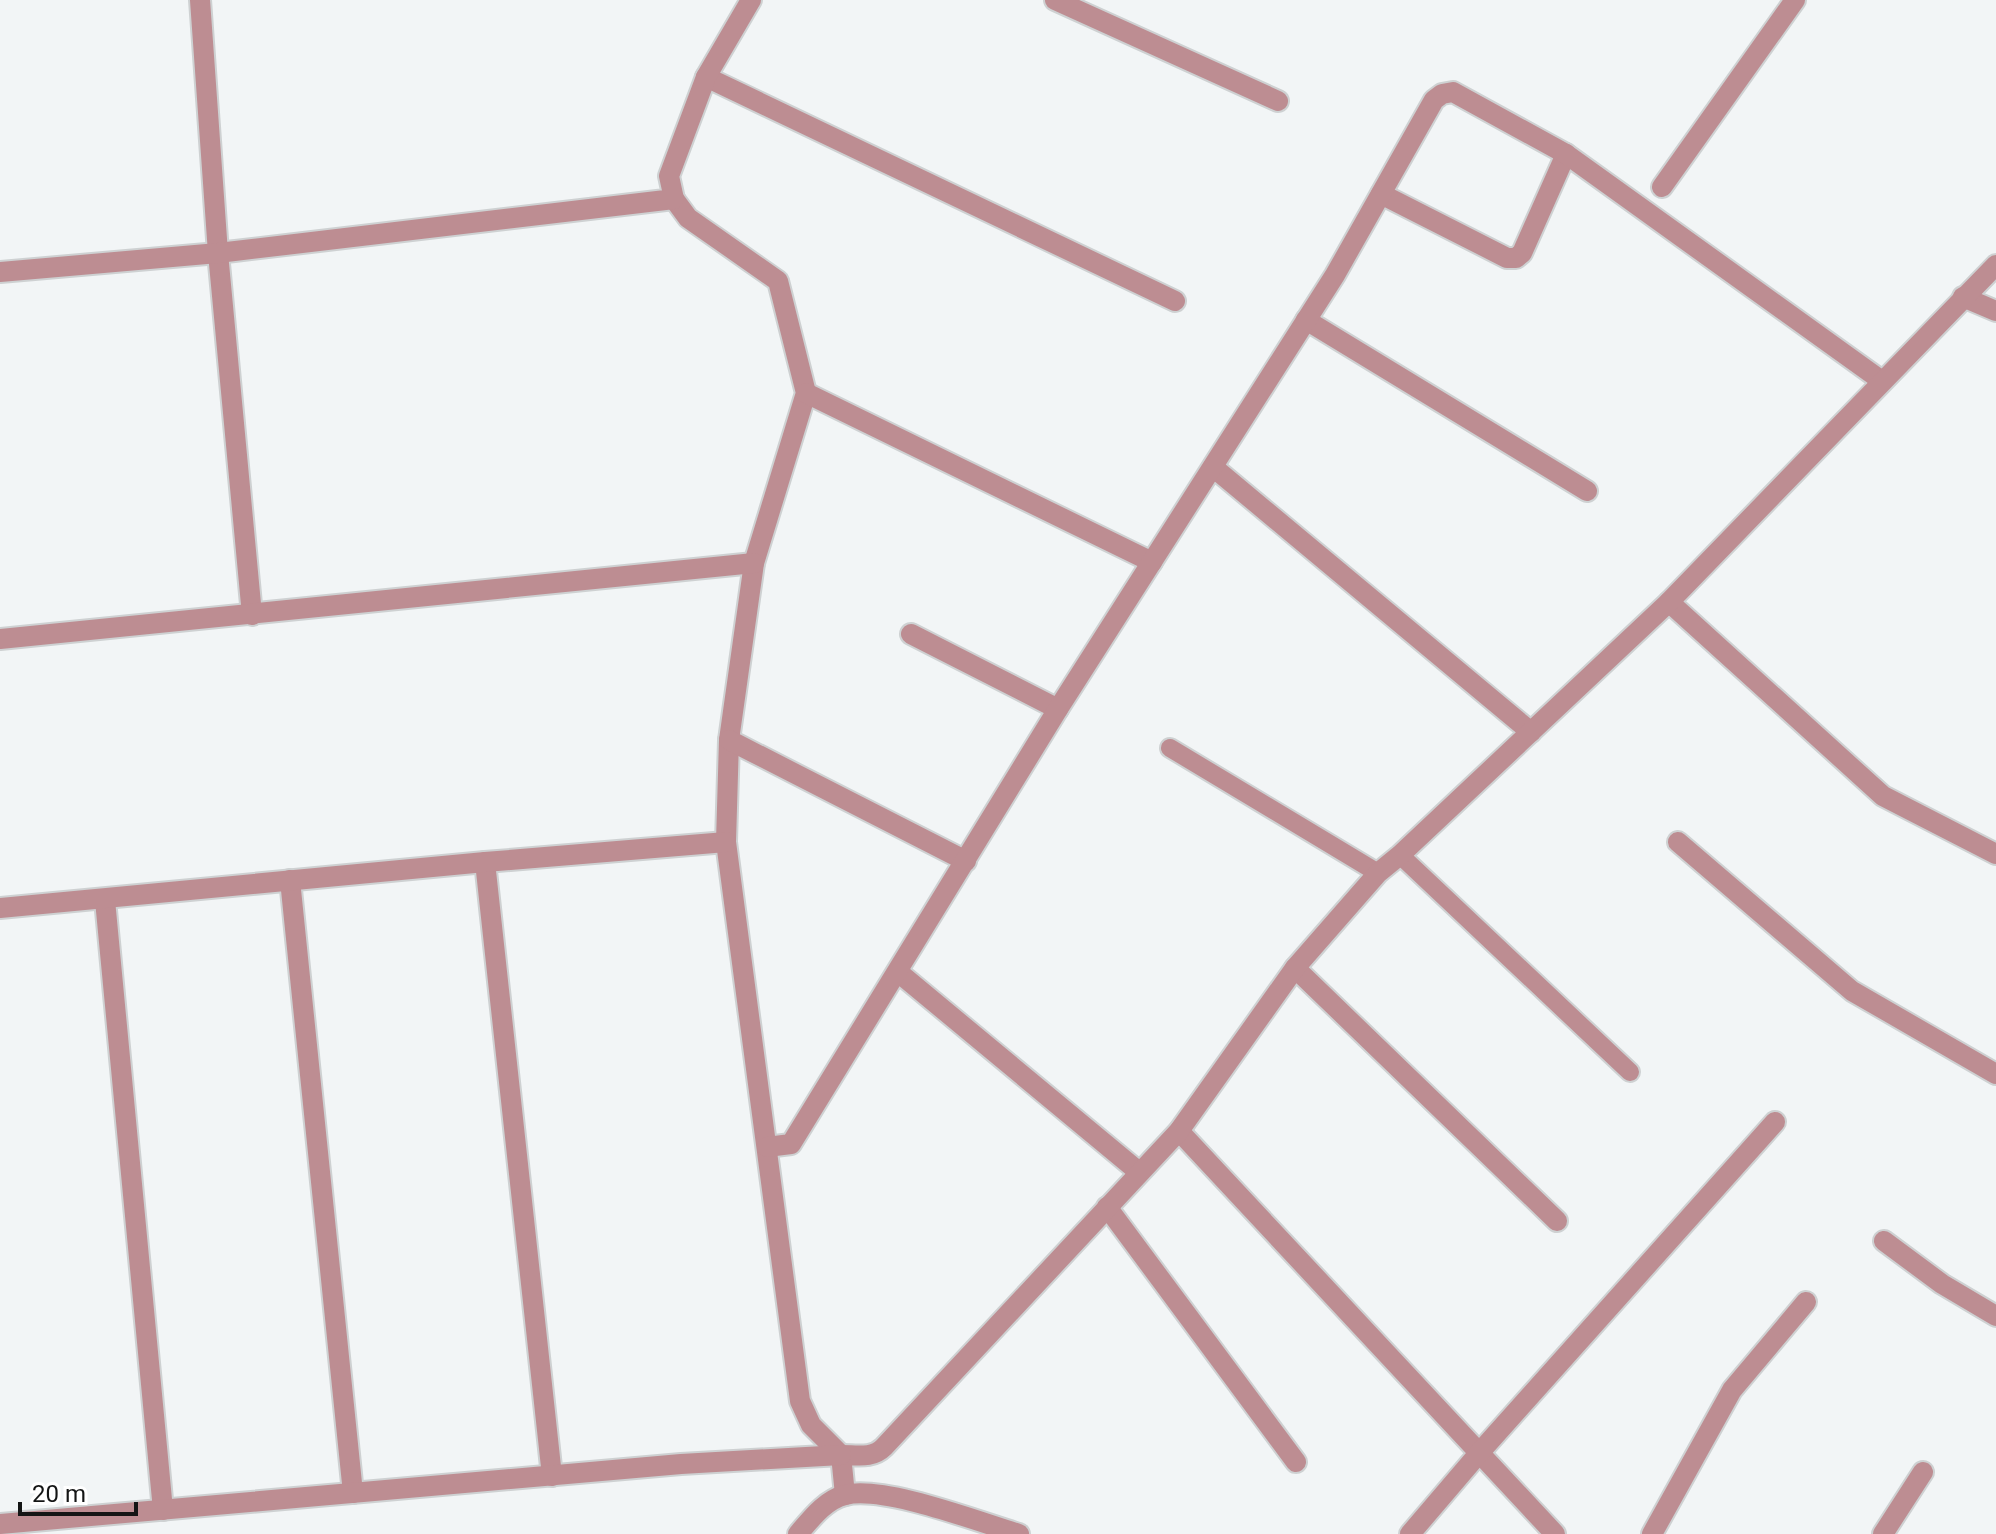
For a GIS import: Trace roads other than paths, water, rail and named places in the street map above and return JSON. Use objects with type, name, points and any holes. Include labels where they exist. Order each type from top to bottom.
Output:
[{"type":"street","points":[[200,0],[218,253],[252,615]]},
{"type":"street","points":[[751,0],[706,77],[669,176],[674,199],[688,218],[778,281],[806,393],[754,563],[729,740],[726,842],[800,1401],[811,1425],[841,1455],[845,1495]]},
{"type":"street","points":[[1055,0],[1278,101]]},
{"type":"street","points":[[1662,187],[1795,0]]},
{"type":"street","points":[[706,77],[1175,301]]},
{"type":"street","points":[[767,1147],[791,1144],[1058,709],[1335,275],[1434,100],[1442,94],[1453,92],[1566,154],[1882,381]]},
{"type":"street","points":[[1381,194],[1507,258],[1516,258],[1522,253],[1566,154]]},
{"type":"street","points":[[0,272],[218,253],[674,199]]},
{"type":"street","points":[[0,1524],[771,1457],[868,1456],[878,1453],[1179,1131],[1295,968],[1378,873],[1669,602],[1996,265]]},
{"type":"street","points":[[1963,297],[1996,311]]},
{"type":"street","points":[[1306,320],[1587,491]]},
{"type":"street","points":[[806,393],[1152,562]]},
{"type":"street","points":[[1213,467],[1531,732]]},
{"type":"street","points":[[0,639],[754,563]]},
{"type":"street","points":[[1669,602],[1883,796],[1996,854]]},
{"type":"street","points":[[911,634],[1058,709]]},
{"type":"street","points":[[729,740],[966,861]]},
{"type":"street","points":[[0,908],[726,842]]},
{"type":"street","points":[[1678,842],[1852,991],[1996,1074]]},
{"type":"street","points":[[485,862],[552,1476]]},
{"type":"street","points":[[290,880],[353,1493]]},
{"type":"street","points":[[105,900],[163,1510]]},
{"type":"street","points":[[1295,968],[1557,1221]]},
{"type":"street","points":[[898,972],[1139,1172]]},
{"type":"street","points":[[1410,1534],[1775,1122]]},
{"type":"street","points":[[1179,1131],[1555,1534]]},
{"type":"street","points":[[1107,1207],[1296,1462]]},
{"type":"street","points":[[1884,1241],[1942,1284],[1996,1316]]},
{"type":"street","points":[[1652,1534],[1732,1390],[1806,1302]]},
{"type":"street","points":[[1883,1534],[1923,1472]]},
{"type":"street","points":[[798,1534],[818,1511],[845,1495],[892,1496],[1019,1534]]},
{"type":"lane","points":[[1170,748],[1378,873]]},
{"type":"lane","points":[[1400,855],[1630,1072]]}]
